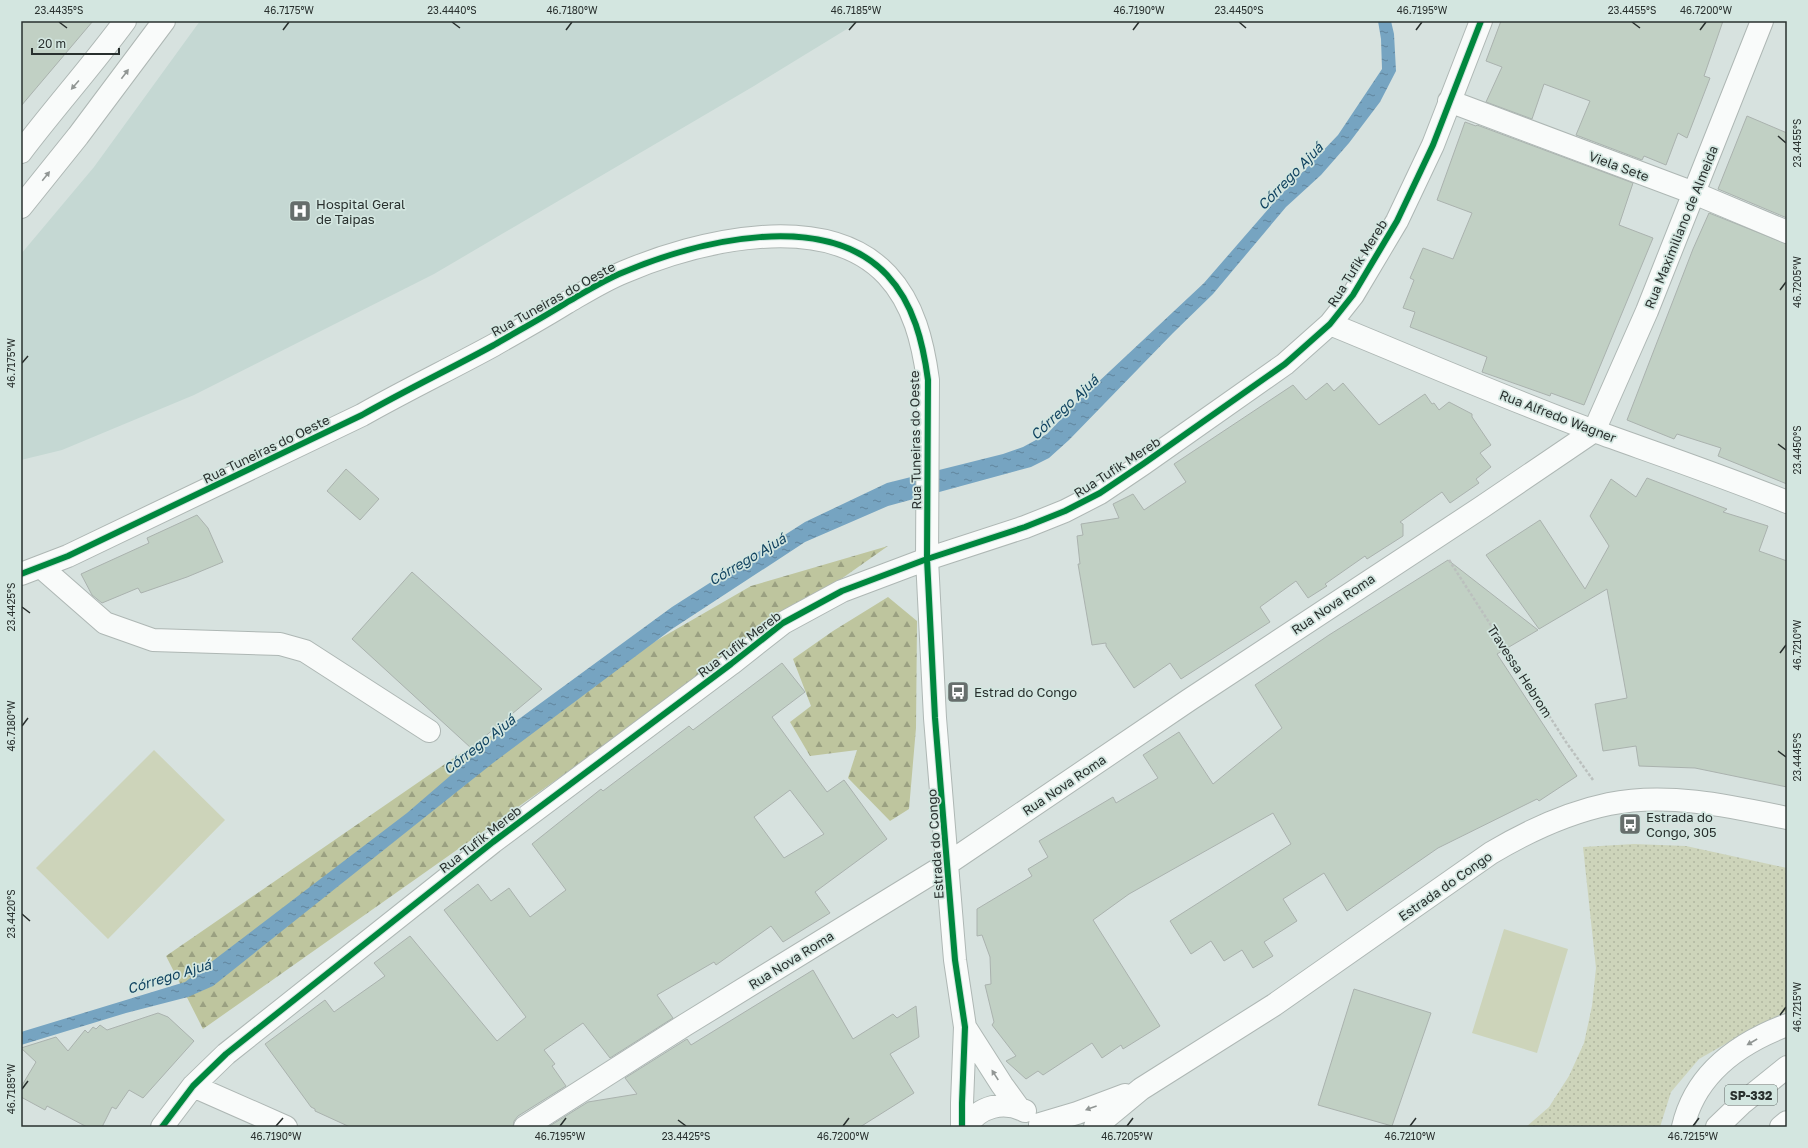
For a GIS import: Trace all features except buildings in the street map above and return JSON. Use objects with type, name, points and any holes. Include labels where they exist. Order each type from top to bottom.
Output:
[{"type":"street","points":[[21,152],[50,114],[96,61],[125,21]]},
{"type":"street","points":[[21,207],[78,136],[164,21]]},
{"type":"street","name":"Rua Tufik Mereb","points":[[162,1127],[193,1086],[226,1054],[493,842],[783,623],[842,591],[927,559],[1025,528],[1065,512],[1100,493],[1285,364],[1330,324],[1353,295],[1397,221],[1433,145],[1481,21]]},
{"type":"street","name":"Rua Maximiliano de Almeida","points":[[1594,430],[1647,311],[1762,21]]},
{"type":"street","name":"Viela Sete","points":[[1449,101],[1694,193],[1787,232]]},
{"type":"street","name":"Rua Tuneiras do Oeste","points":[[31,570],[68,556],[362,415],[452,368],[622,272],[660,258],[695,248],[744,238],[787,236],[841,245],[864,257],[887,275],[905,300],[917,327],[928,380],[927,559]]},
{"type":"street","name":"Rua Alfredo Wagner","points":[[1330,324],[1462,379],[1594,430],[1717,474],[1787,502]]},
{"type":"street","name":"Rua Nova Roma","points":[[525,1127],[685,1025],[947,864],[1189,700],[1434,537],[1482,508],[1594,430]]},
{"type":"street","name":"Estrada do Congo","points":[[927,559],[936,718],[947,864],[955,960],[965,1027],[962,1127]]},
{"type":"street","points":[[31,570],[105,623],[153,640],[280,644],[305,651],[429,731]]},
{"type":"street","name":"Estrada do Congo","points":[[1095,1127],[1141,1089],[1274,1005],[1491,853],[1523,834],[1553,821],[1609,804],[1662,799],[1712,804],[1787,818]]},
{"type":"street","points":[[1683,1127],[1686,1115],[1695,1094],[1710,1073],[1728,1057],[1752,1041],[1787,1025]]},
{"type":"street","name":"Estrada do Congo","points":[[965,1027],[1018,1107]]},
{"type":"street","name":"SP-332","points":[[1717,1127],[1772,1077],[1787,1067]]},
{"type":"street","points":[[193,1086],[286,1127]]},
{"type":"street","name":"Estrada do Congo","points":[[1041,1125],[1141,1089]]},
{"type":"street","points":[[966,1127],[979,1113],[991,1107],[1004,1105],[1018,1107],[1030,1114],[1041,1125]]},
{"type":"street","points":[[1781,1127],[1787,1122]]},
{"type":"shaded area","name":"Hospital Geral de Taipas","points":[[200,21],[860,21],[754,86],[434,274],[194,395],[62,450],[21,460],[21,254],[94,167]]},
{"type":"green space","points":[[888,546],[203,1029],[166,956],[458,755],[751,586]]},
{"type":"green space","points":[[888,597],[917,621],[916,728],[909,809],[890,821],[848,778],[857,750],[810,756],[790,722],[811,706],[793,659],[833,631]]},
{"type":"green space","points":[[154,750],[225,820],[108,939],[36,868]]},
{"type":"green space","points":[[1634,844],[1686,846],[1787,868],[1787,1011],[1755,1027],[1699,1059],[1671,1092],[1660,1127],[1526,1127],[1549,1107],[1569,1076],[1584,1043],[1592,1006],[1596,968],[1583,847]]},
{"type":"green space","points":[[1504,929],[1568,949],[1537,1053],[1472,1033]]},
{"type":"water","points":[[1378,21],[1391,21],[1394,34],[1396,71],[1380,102],[1349,143],[1321,175],[1286,207],[1213,294],[1069,440],[1049,458],[1031,467],[888,506],[805,542],[672,629],[493,763],[213,986],[188,997],[126,1013],[21,1045],[21,1032],[185,982],[407,813],[501,732],[672,607],[805,522],[887,483],[1003,454],[1023,447],[1047,434],[1079,400],[1204,283],[1277,199],[1338,135],[1382,69],[1381,39]]},
{"type":"cycle path","points":[[162,1127],[193,1086],[226,1054],[493,842],[731,664],[783,623],[842,591],[927,559],[1025,527],[1065,511],[1100,493],[1285,364],[1330,324],[1353,295],[1397,221],[1433,145],[1481,21]]},
{"type":"cycle path","points":[[21,574],[68,556],[362,415],[494,345],[602,282],[624,272],[687,250],[723,242],[760,237],[796,237],[830,242],[861,255],[887,275],[896,286],[911,311],[920,338],[928,380],[927,559],[935,718],[955,960],[965,1027],[962,1127]]},
{"type":"place","name":"Hospital Geral de Taipas","points":[[300,211]]},
{"type":"place","name":"Estrad do Congo","points":[[958,692]]},
{"type":"place","name":"Estrada do Congo, 305","points":[[1630,824]]},
{"type":"water label","name":"Córrego Ajuá","points":[[1290,176]]},
{"type":"water label","name":"Córrego Ajuá","points":[[1064,407]]},
{"type":"water label","name":"Córrego Ajuá","points":[[747,559]]},
{"type":"water label","name":"Córrego Ajuá","points":[[479,744]]},
{"type":"water label","name":"Córrego Ajuá","points":[[169,976]]}]
